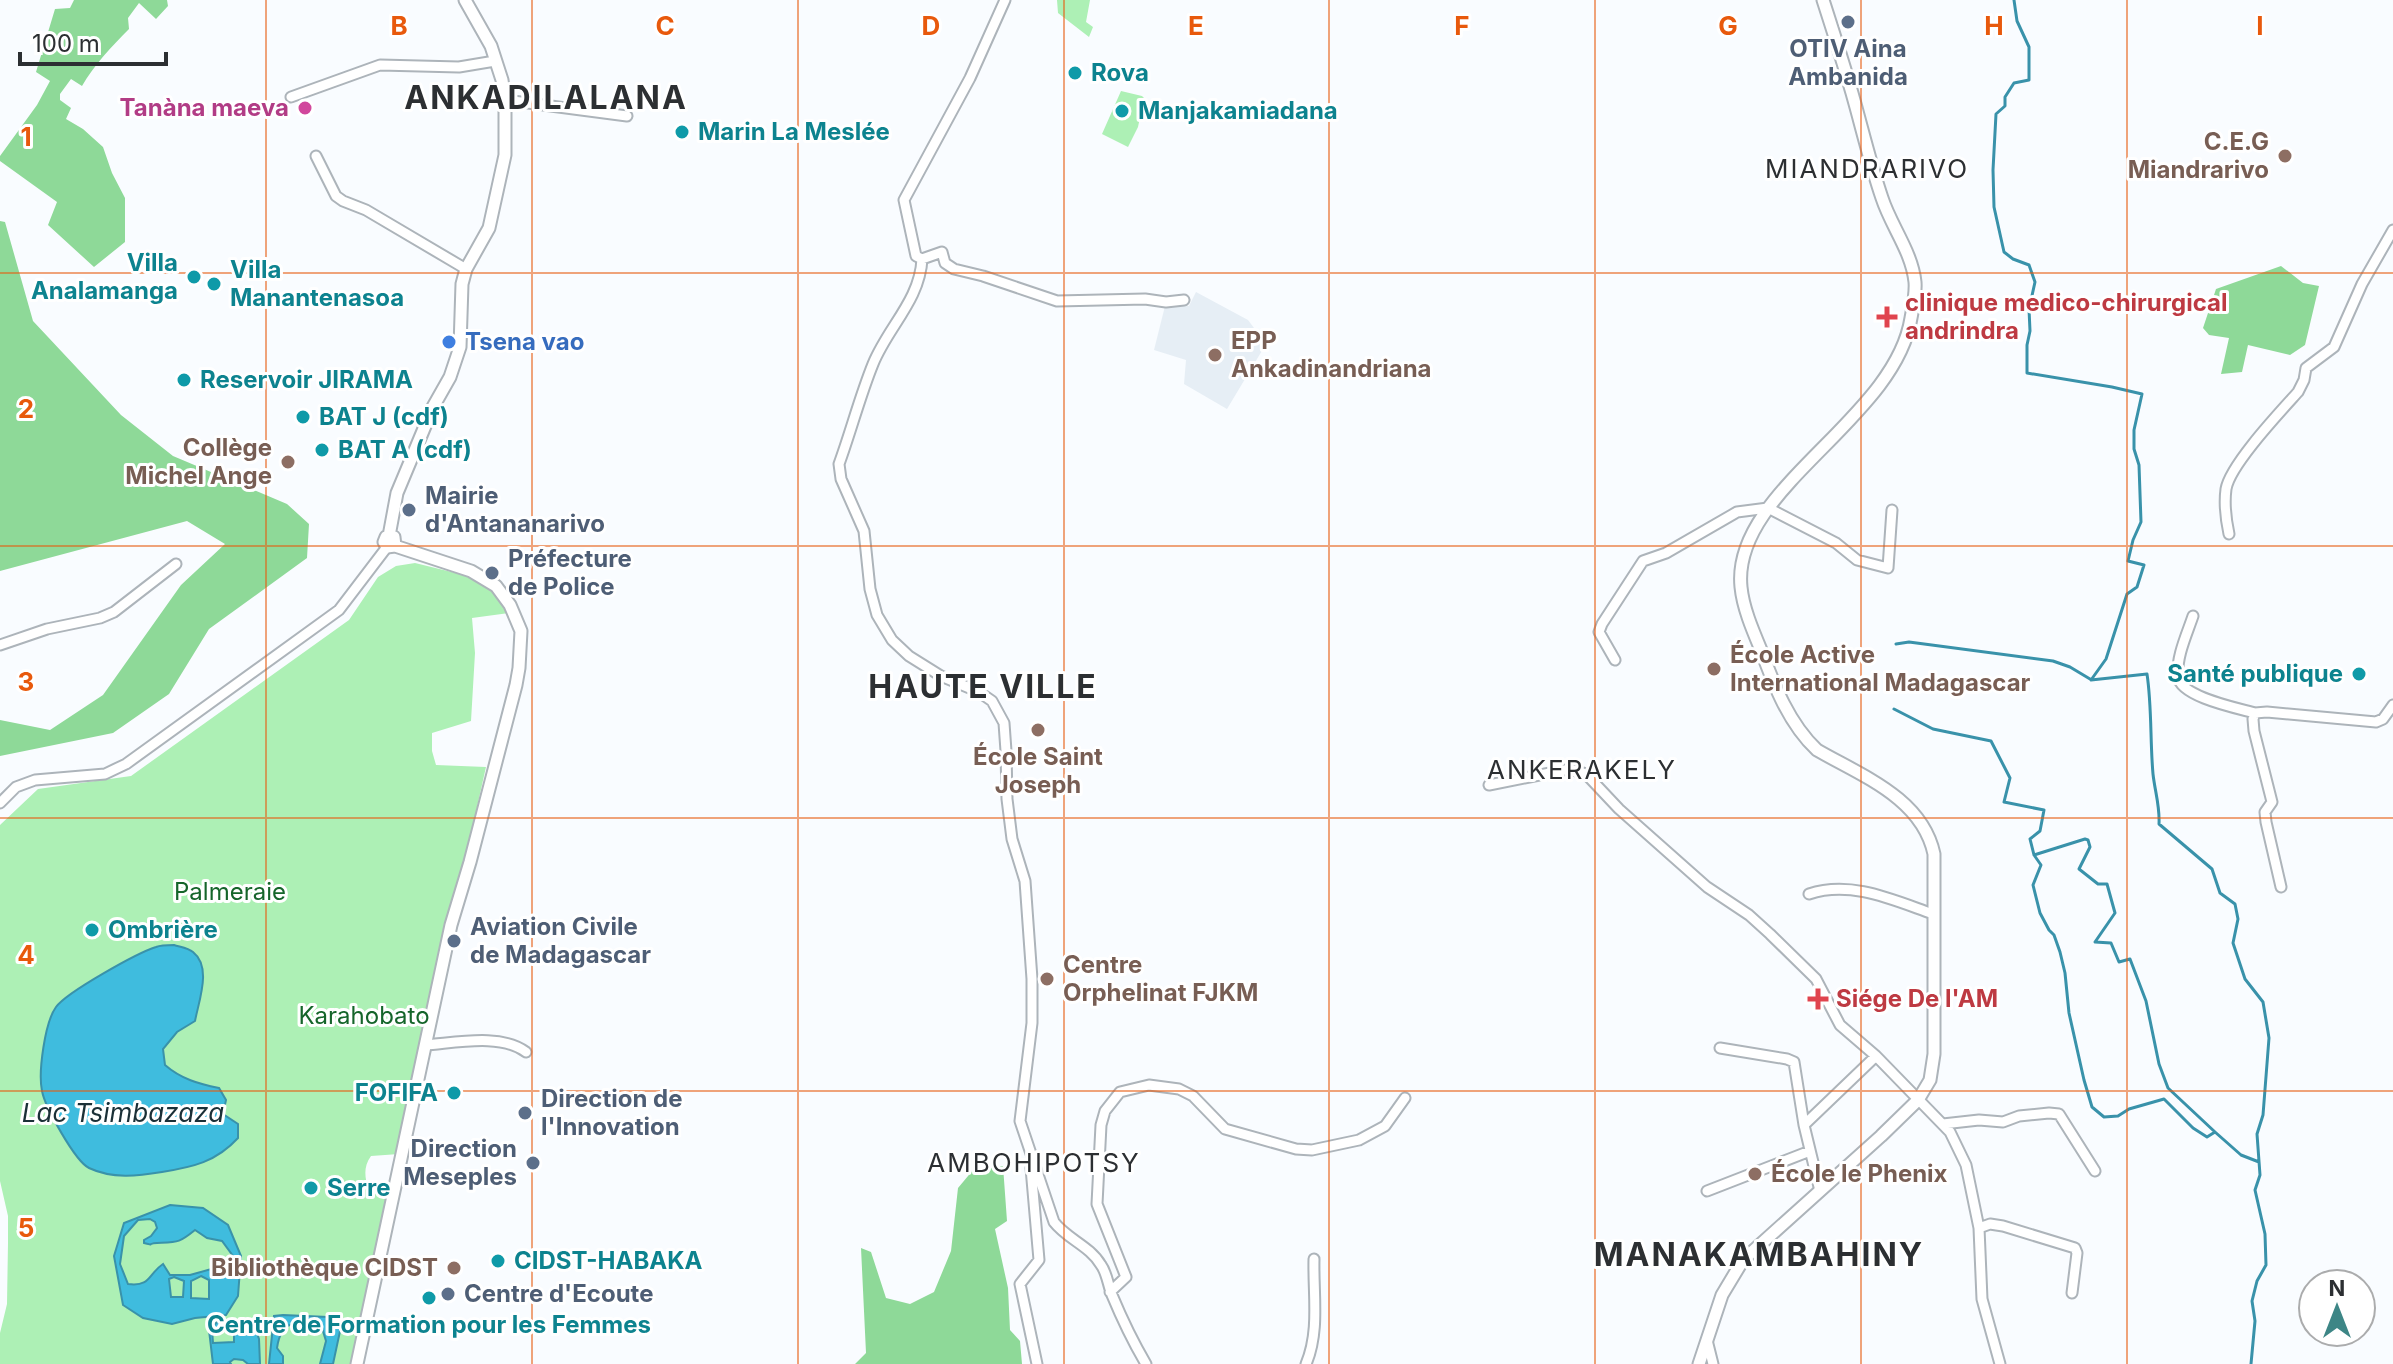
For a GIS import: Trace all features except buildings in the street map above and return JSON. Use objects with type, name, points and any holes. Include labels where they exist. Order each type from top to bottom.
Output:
[{"type":"street","points":[[0,803],[16,787],[35,780],[88,777],[105,774],[126,764],[339,610],[390,543],[397,493],[433,407],[450,377],[460,347],[461,298],[466,269],[489,228],[505,155],[505,100],[495,61],[491,46],[465,0]]},
{"type":"street","points":[[1005,0],[970,78],[904,200],[916,256],[922,259],[942,252],[945,263],[954,269],[1057,301],[1184,300]]},
{"type":"street","points":[[1699,1364],[1722,1295],[1743,1260],[1918,1100],[1930,1080],[1934,1054],[1934,854],[1931,840],[1924,826],[1895,795],[1808,742],[1781,698],[1768,668],[1740,585],[1747,542],[1768,508],[1884,381],[1907,340],[1914,297],[1915,283],[1910,263],[1883,200],[1823,0]]},
{"type":"street","points":[[291,97],[380,65],[459,67],[495,61]]},
{"type":"street","points":[[505,100],[627,116]]},
{"type":"street","points":[[316,156],[336,196],[366,210],[466,269]]},
{"type":"street","points":[[2229,534],[2226,486],[2241,460],[2298,392],[2306,368],[2334,347],[2362,284],[2393,230]]},
{"type":"street","points":[[922,259],[920,280],[914,295],[873,362],[839,464],[841,479],[864,531],[870,589],[877,615],[892,640],[909,656],[941,676],[992,701],[1004,723],[1007,799],[1012,839],[1025,881],[1029,923],[1032,1023],[1020,1121],[1054,1222],[1102,1266],[1129,1336],[1146,1364]]},
{"type":"street","points":[[1615,660],[1599,632],[1643,561],[1666,553],[1737,512],[1768,508],[1836,543],[1857,560],[1888,568],[1892,510]]},
{"type":"street","points":[[357,1364],[451,925],[516,685],[521,631],[510,605],[496,586],[471,571],[390,543]]},
{"type":"street","points":[[0,645],[114,612],[176,564]]},
{"type":"street","points":[[2193,616],[2181,651],[2178,677],[2182,687],[2194,694],[2255,713],[2376,722],[2383,719],[2393,705]]},
{"type":"street","points":[[2255,713],[2254,731],[2272,802],[2265,812],[2266,822],[2281,887]]},
{"type":"street","points":[[1489,785],[1570,769],[1586,774],[1619,809],[1707,887],[1749,915],[1816,979],[1840,1025],[1876,1056],[1943,1124],[1966,1165],[1979,1228],[1982,1299],[2000,1364]]},
{"type":"street","points":[[1809,894],[1820,890],[1862,890],[1933,914]]},
{"type":"street","points":[[425,1045],[499,1041],[513,1043],[526,1052]]},
{"type":"street","points":[[1720,1048],[1794,1062],[1804,1125],[1820,1191]]},
{"type":"street","points":[[1804,1125],[1876,1056]]},
{"type":"street","points":[[1110,1292],[1126,1277],[1097,1204],[1098,1152],[1105,1111],[1120,1092],[1149,1085],[1179,1089],[1193,1096],[1225,1129],[1296,1149],[1312,1150],[1359,1140],[1385,1126],[1405,1098]]},
{"type":"street","points":[[1943,1124],[1979,1120],[2003,1122],[2019,1116],[2059,1114],[2095,1171]]},
{"type":"street","points":[[1707,1191],[1810,1151]]},
{"type":"street","points":[[1031,1157],[1039,1260],[1020,1284],[1037,1364]]},
{"type":"street","points":[[1979,1228],[1990,1224],[2003,1226],[2075,1248],[2072,1293]]},
{"type":"street","points":[[1306,1364],[1313,1348],[1314,1259]]},
{"type":"street","points":[[1707,1340],[1713,1364]]},
{"type":"shaded area","name":"EPP Ankadinandriana","points":[[1196,292],[1248,320],[1266,344],[1227,409],[1184,384],[1186,360],[1154,350],[1165,306],[1189,306]]},
{"type":"green space","points":[[74,0],[167,0],[168,6],[156,19],[139,3],[128,18],[129,29],[82,86],[71,79],[60,94],[60,100],[71,108],[66,119],[103,147],[125,198],[125,242],[94,267],[48,225],[57,202],[0,161],[0,156],[37,105],[50,81],[36,72],[55,9],[70,8]]},
{"type":"green space","points":[[1057,0],[1090,0],[1086,22],[1093,27],[1089,37],[1058,13]]},
{"type":"green space","points":[[1121,91],[1144,98],[1138,127],[1128,147],[1102,134]]},
{"type":"green space","points":[[0,221],[5,222],[33,321],[121,415],[173,456],[287,504],[309,524],[307,558],[209,629],[169,694],[113,733],[0,756],[0,720],[50,730],[103,695],[181,585],[225,544],[187,521],[0,571]]},
{"type":"green space","points":[[2281,266],[2303,283],[2319,286],[2305,345],[2290,355],[2248,345],[2242,372],[2221,374],[2229,338],[2209,335],[2203,328],[2216,289]]},
{"type":"green space","points":[[415,563],[472,577],[496,592],[509,613],[472,618],[475,653],[471,721],[432,733],[436,765],[486,767],[399,1154],[371,1156],[366,1168],[368,1189],[388,1200],[352,1364],[0,1364],[0,1333],[7,1304],[8,1216],[0,1181],[0,825],[38,789],[131,776],[349,620],[378,577],[396,566]]},
{"type":"green space","points":[[1003,1166],[1007,1221],[995,1229],[1008,1288],[1010,1330],[1020,1341],[1022,1364],[855,1364],[866,1353],[861,1248],[871,1252],[886,1298],[910,1304],[934,1292],[951,1251],[958,1188],[973,1170]]},
{"type":"water","name":"Lac Tsimbazaza","points":[[174,945],[191,951],[199,958],[203,984],[195,1021],[177,1032],[163,1049],[165,1065],[190,1080],[219,1088],[226,1100],[223,1114],[238,1124],[238,1138],[212,1158],[184,1168],[116,1175],[89,1168],[61,1133],[42,1091],[43,1048],[52,1014],[63,1000],[87,983],[147,951]]},
{"type":"water","points":[[170,1205],[203,1208],[228,1225],[241,1256],[238,1296],[226,1315],[172,1324],[143,1318],[123,1305],[114,1256],[124,1223]],"holes":[[[150,1219],[157,1228],[144,1243],[178,1241],[195,1230],[207,1238],[222,1241],[233,1256],[231,1263],[224,1269],[215,1268],[190,1275],[170,1275],[163,1264],[145,1282],[128,1284],[120,1264],[124,1236],[138,1220]],[[201,1276],[209,1280],[209,1299],[191,1298],[191,1281]],[[174,1277],[184,1281],[183,1297],[171,1297],[169,1279]]]},
{"type":"water","points":[[274,1316],[328,1317],[342,1322],[333,1364],[320,1364],[326,1341],[322,1328],[298,1323],[287,1327],[279,1338],[277,1348],[283,1356],[283,1364],[269,1364]]},
{"type":"water","points":[[218,1321],[254,1325],[259,1339],[260,1364],[234,1359],[231,1364],[213,1364],[209,1330]],"holes":[[[212,1329],[234,1329],[234,1342],[213,1343]]]},
{"type":"waterway","points":[[2014,0],[2017,21],[2029,47],[2029,80],[2014,83],[2005,97],[2005,106],[1996,114],[1994,207],[2004,252],[2029,265],[2035,282],[2029,309],[2027,373],[2142,394],[2134,430],[2141,522],[2128,561],[2144,565],[2137,587],[2127,594],[2106,659],[2091,680],[2147,674],[2159,824],[2212,869],[2220,893],[2235,904],[2238,919],[2233,943],[2245,979],[2263,1002],[2269,1038],[2263,1115],[2257,1134],[2260,1175],[2255,1190],[2265,1234],[2266,1265],[2257,1281],[2252,1301],[2255,1321],[2251,1364]]},
{"type":"waterway","points":[[1896,644],[1909,642],[2053,661],[2090,679]]},
{"type":"waterway","points":[[1894,709],[1933,729],[1991,741],[2010,778],[2004,802],[2044,810],[2040,831],[2030,839],[2034,855],[2041,865],[2033,885],[2040,913],[2054,935],[2060,952],[2069,1013],[2092,1107],[2104,1117],[2118,1116],[2129,1109],[2164,1099],[2193,1128],[2207,1137],[2215,1132],[2241,1155],[2259,1162]]},
{"type":"waterway","points":[[2034,855],[2088,840],[2090,847],[2079,869],[2098,884],[2107,884],[2115,913],[2095,942],[2111,943],[2119,962],[2130,959],[2146,1001],[2159,1064],[2168,1088],[2215,1132]]},
{"type":"place","name":"OTIV Aina Ambanida","points":[[1848,22]]},
{"type":"place","name":"Rova","points":[[1075,73]]},
{"type":"place","name":"Tanàna maeva","points":[[305,108]]},
{"type":"place","name":"Manjakamiadana","points":[[1122,111]]},
{"type":"place","name":"Marin La Meslée","points":[[682,132]]},
{"type":"place","name":"C.E.G Miandrarivo","points":[[2285,156]]},
{"type":"place","name":"Villa Analamanga","points":[[194,277]]},
{"type":"place","name":"Villa Manantenasoa","points":[[214,284]]},
{"type":"place","name":"clinique medico-chirurgical andrindra","points":[[1887,317]]},
{"type":"place","name":"Tsena vao","points":[[449,342]]},
{"type":"place","name":"EPP Ankadinandriana","points":[[1215,355]]},
{"type":"place","name":"Reservoir JIRAMA","points":[[184,380]]},
{"type":"place","name":"BAT J (cdf)","points":[[303,417]]},
{"type":"place","name":"BAT A (cdf)","points":[[322,450]]},
{"type":"place","name":"Collège Michel Ange","points":[[288,462]]},
{"type":"place","name":"Mairie d'Antananarivo","points":[[409,510]]},
{"type":"place","name":"Préfecture de Police","points":[[492,573]]},
{"type":"place","name":"École Active International Madagascar","points":[[1714,669]]},
{"type":"place","name":"Santé publique","points":[[2359,674]]},
{"type":"place","name":"École Saint Joseph","points":[[1038,730]]},
{"type":"place","name":"Ombrière","points":[[92,930]]},
{"type":"place","name":"Aviation Civile de Madagascar","points":[[454,941]]},
{"type":"place","name":"Centre Orphelinat FJKM","points":[[1047,979]]},
{"type":"place","name":"Siége De l'AM","points":[[1818,999]]},
{"type":"place","name":"FOFIFA","points":[[454,1093]]},
{"type":"place","name":"Direction de l'Innovation","points":[[525,1113]]},
{"type":"place","name":"Direction Meseples","points":[[533,1163]]},
{"type":"place","name":"École le Phenix","points":[[1755,1174]]},
{"type":"place","name":"Serre","points":[[311,1188]]},
{"type":"place","name":"CIDST-HABAKA","points":[[498,1261]]},
{"type":"place","name":"Bibliothèque CIDST","points":[[454,1268]]},
{"type":"place","name":"Centre d'Ecoute","points":[[448,1294]]},
{"type":"place","name":"Centre de Formation pour les Femmes","points":[[429,1298]]},
{"type":"district","name":"ANKADILALANA","points":[[546,98]]},
{"type":"district","name":"MIANDRARIVO","points":[[1867,169]]},
{"type":"district","name":"HAUTE VILLE","points":[[983,687]]},
{"type":"district","name":"ANKERAKELY","points":[[1582,770]]},
{"type":"district","name":"AMBOHIPOTSY","points":[[1034,1163]]},
{"type":"district","name":"MANAKAMBAHINY","points":[[1759,1255]]},
{"type":"park label","name":"Palmeraie","points":[[230,892]]},
{"type":"park label","name":"Karahobato","points":[[364,1016]]}]
